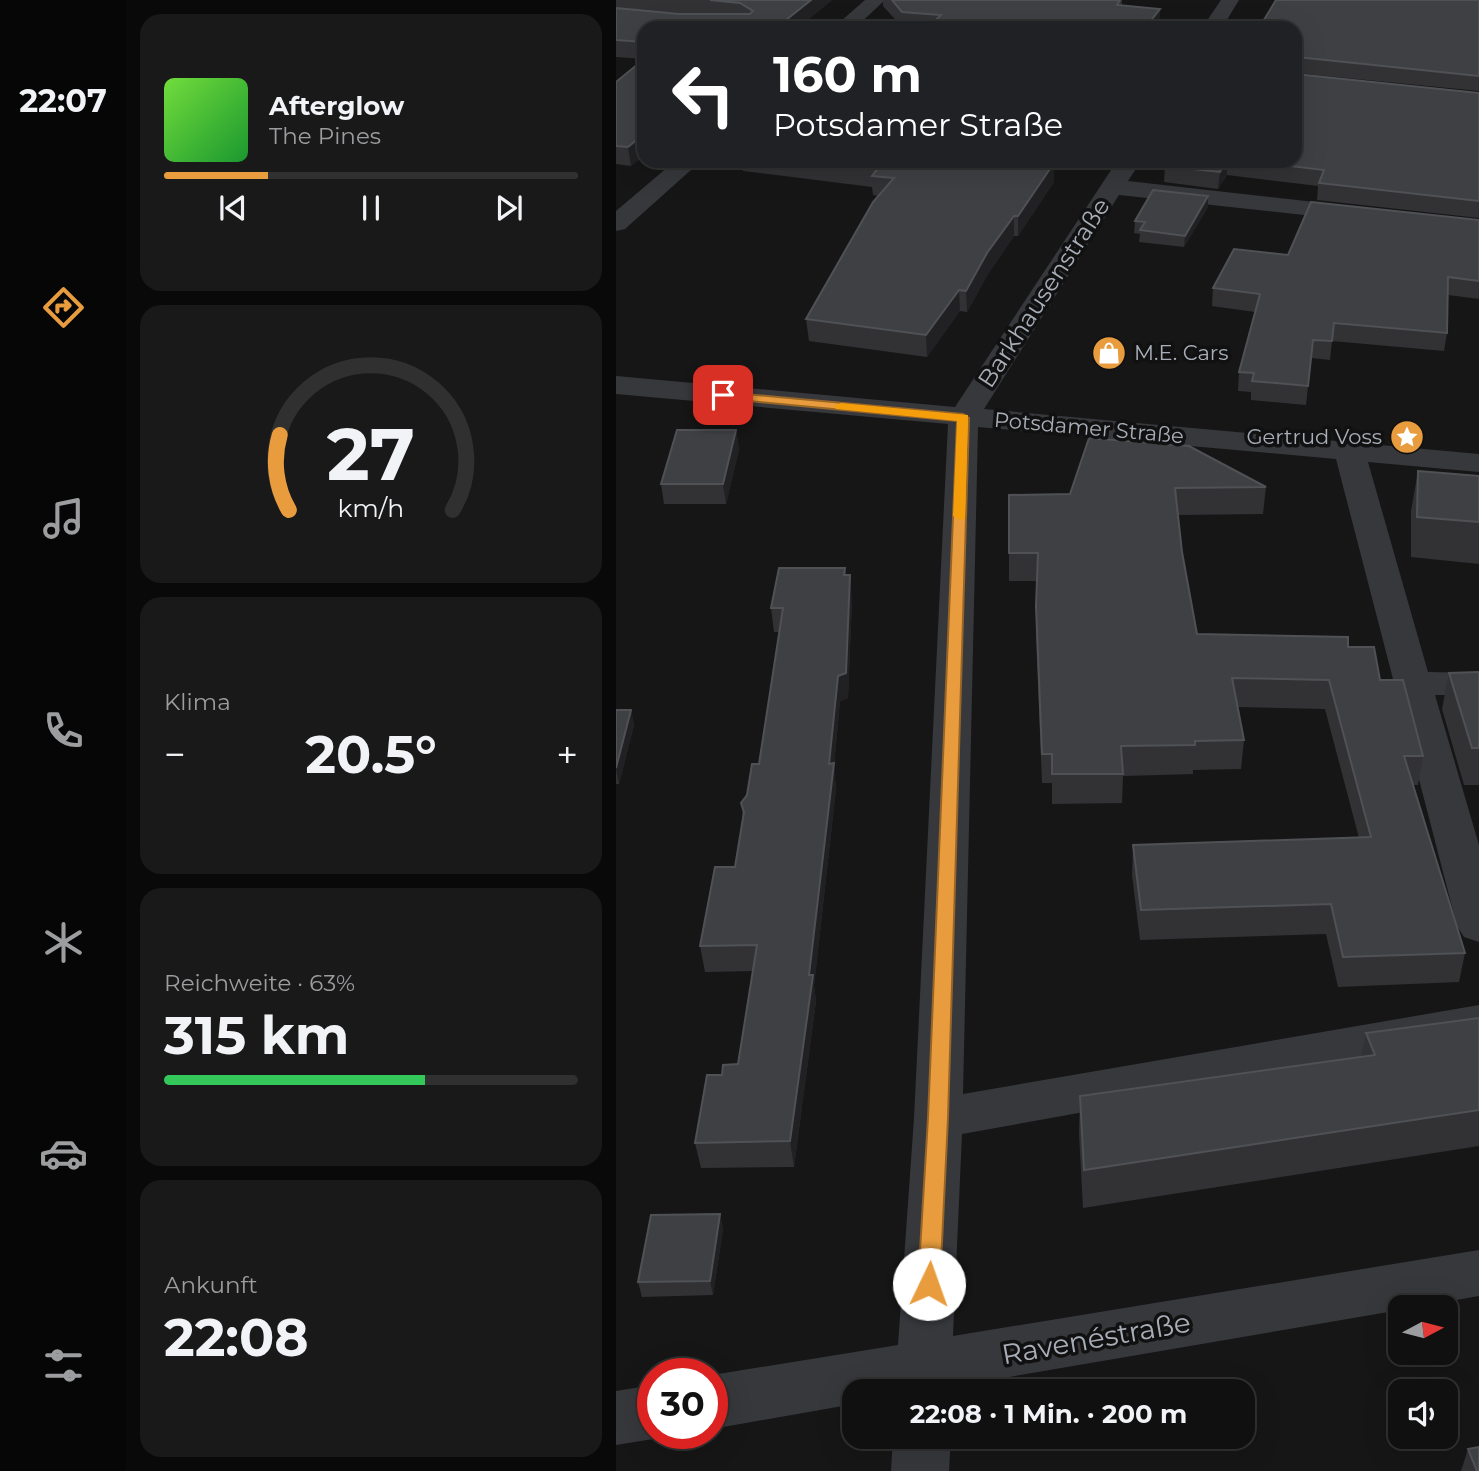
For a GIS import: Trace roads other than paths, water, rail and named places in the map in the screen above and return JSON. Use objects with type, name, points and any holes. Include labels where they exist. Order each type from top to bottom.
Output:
[{"type":"street","points":[[851,21],[876,0]]},
{"type":"street","points":[[1216,21],[1230,0]]},
{"type":"street","points":[[616,224],[681,168]]},
{"type":"street","name":"Barkhausenstraße","points":[[963,418],[1125,168]]},
{"type":"street","points":[[1114,187],[1384,217]]},
{"type":"street","name":"Potsdamer Straße","points":[[616,385],[1479,463]]},
{"type":"street","points":[[924,1379],[938,1118],[963,418]]},
{"type":"street","points":[[1349,451],[1412,683],[1464,810],[1479,926]]},
{"type":"street","points":[[1412,683],[1479,684]]},
{"type":"street","points":[[938,1118],[1479,1023]]},
{"type":"street","name":"Ravenéstraße","points":[[924,1379],[1479,1273]]},
{"type":"street","name":"Ravenéstraße","points":[[728,1400],[842,1388]]},
{"type":"street","points":[[616,1418],[637,1415]]},
{"type":"street","points":[[920,1471],[921,1449]]},
{"type":"place","name":"M.E. Cars","points":[[1109,353]]},
{"type":"place","name":"Gertrud Voss","points":[[1407,437]]}]
